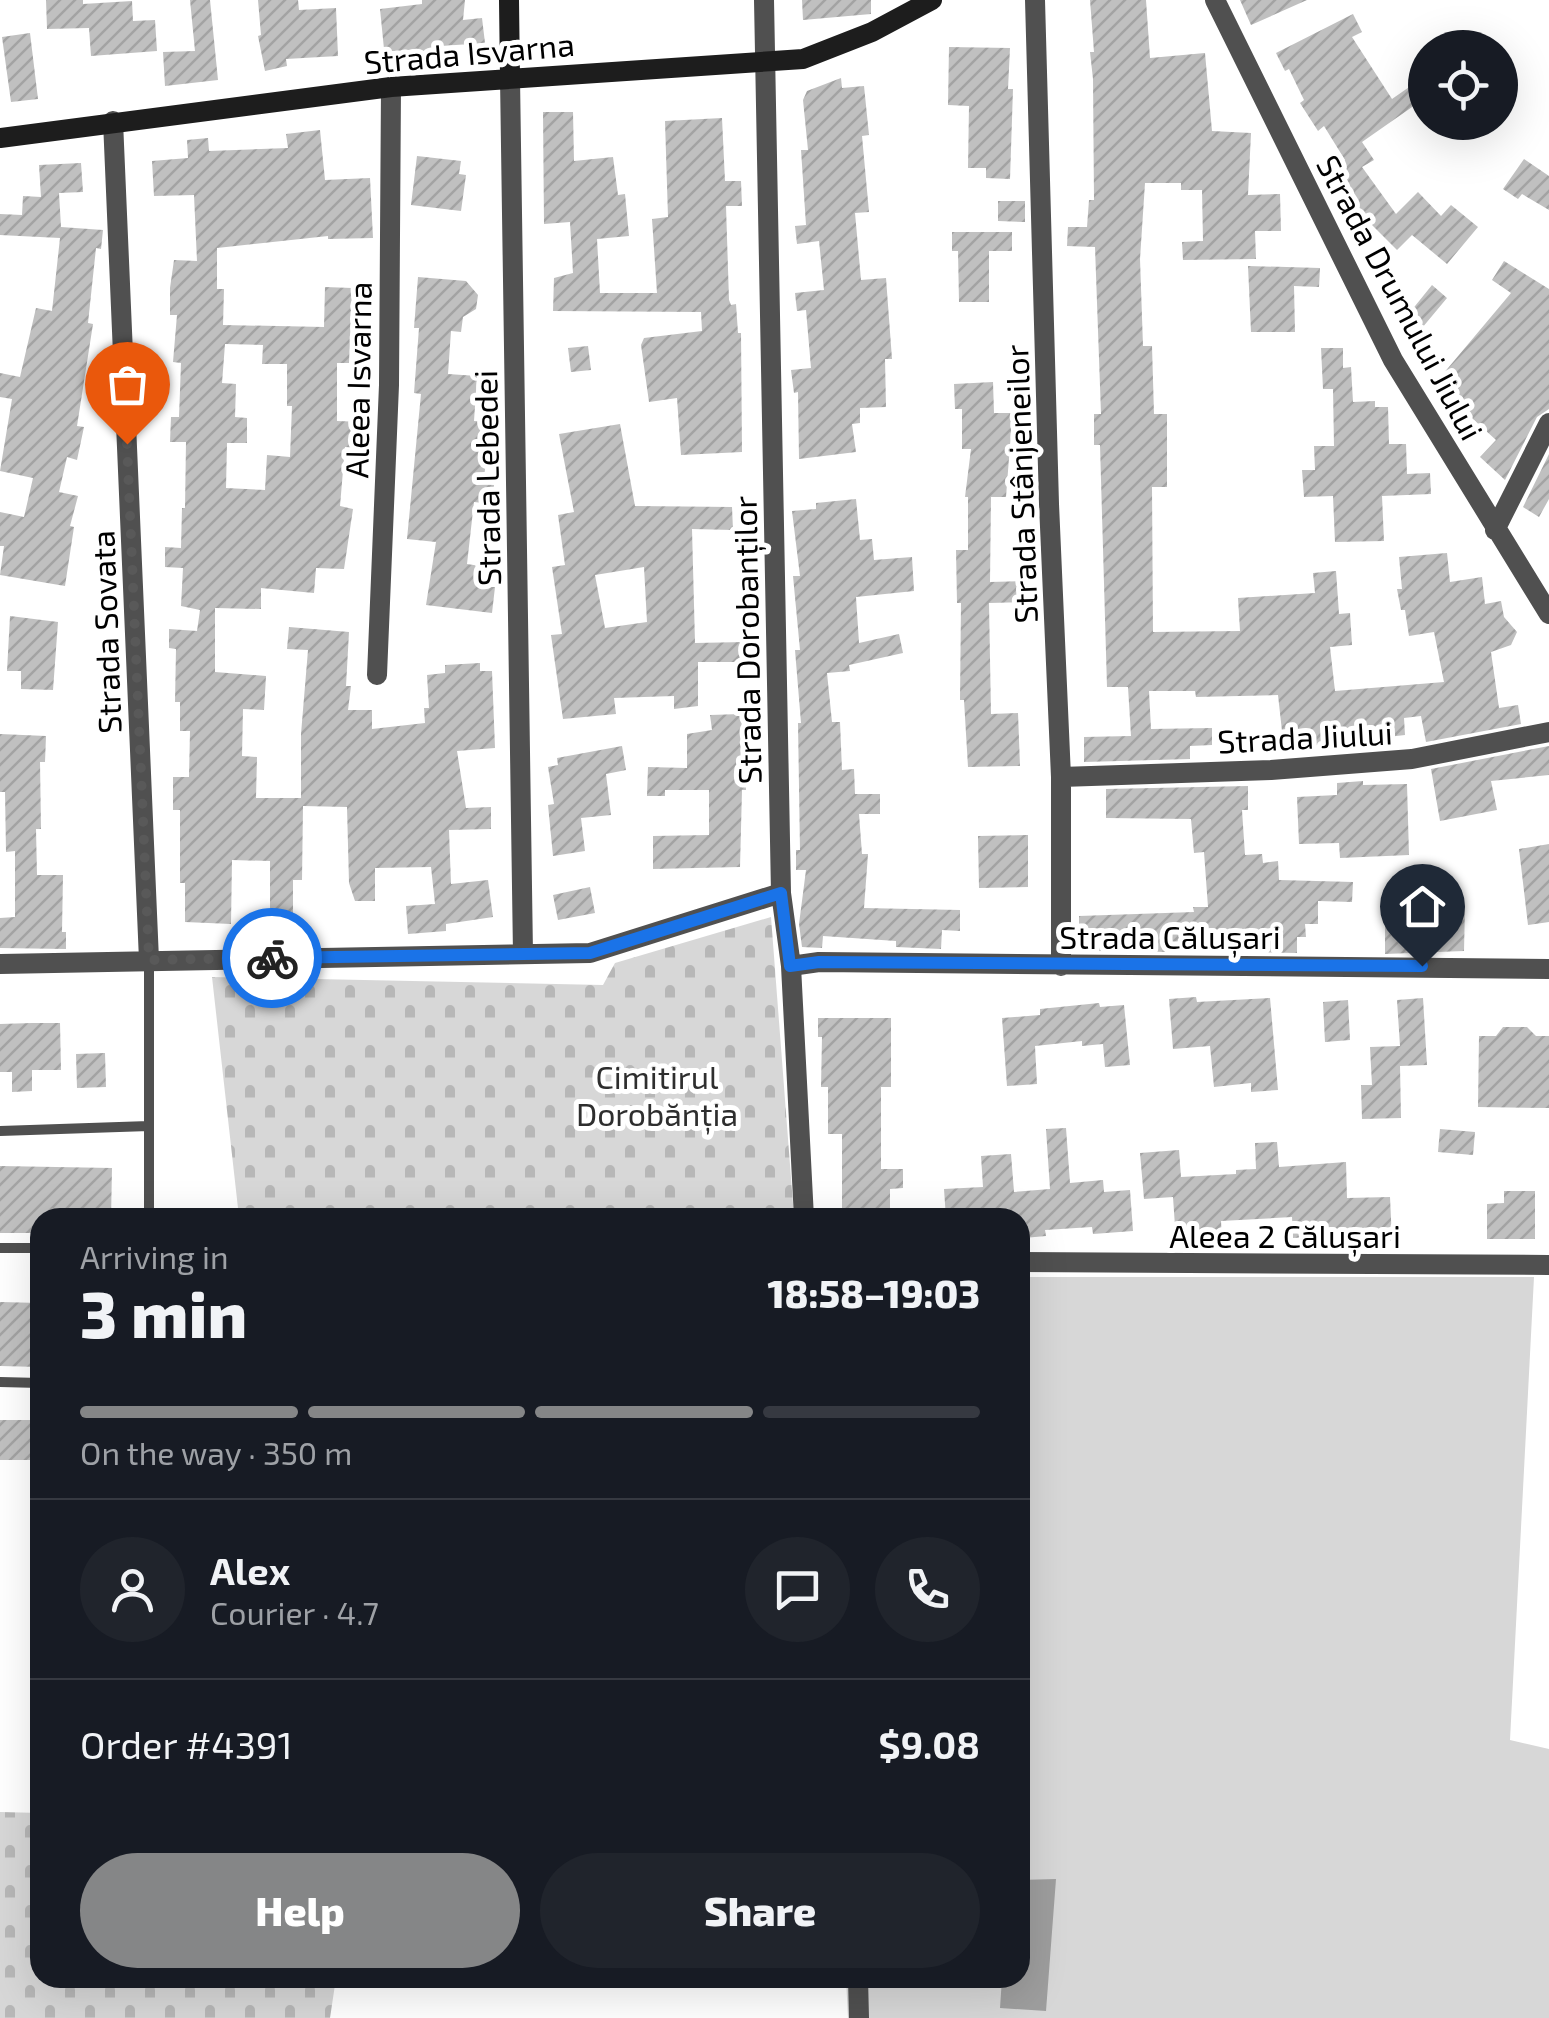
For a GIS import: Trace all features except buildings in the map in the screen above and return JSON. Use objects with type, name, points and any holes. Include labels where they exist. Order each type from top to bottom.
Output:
[{"type":"street","name":"Strada Lebedei","points":[[508,0],[523,954]]},
{"type":"street","name":"Strada Dorobanților","points":[[764,0],[781,893],[790,966],[803,1208]]},
{"type":"street","name":"Strada Isvarna","points":[[0,138],[391,87],[803,59],[872,32],[932,0]]},
{"type":"street","name":"Strada Stânjeneilor","points":[[1035,0],[1049,504],[1062,777],[1060,966]]},
{"type":"street","name":"Strada Drumului Jiului","points":[[1216,0],[1392,360],[1549,614]]},
{"type":"street","name":"Aleea Isvarna","points":[[376,675],[388,386],[391,87]]},
{"type":"street","name":"Strada Sovata","points":[[113,121],[149,960]]},
{"type":"street","points":[[1495,530],[1549,424]]},
{"type":"street","name":"Strada Jiului","points":[[1062,777],[1270,770],[1412,760],[1549,732]]},
{"type":"street","points":[[0,964],[590,953],[781,893]]},
{"type":"street","name":"Strada Călușari","points":[[790,966],[819,962],[1549,969]]},
{"type":"street","name":"Aleea 2 Călușari","points":[[1030,1262],[1549,1265]]},
{"type":"street","points":[[858,1988],[859,2018]]},
{"type":"lane","points":[[149,960],[149,1208]]},
{"type":"lane","points":[[0,1131],[149,1126]]},
{"type":"lane","points":[[0,1248],[30,1248]]},
{"type":"lane","points":[[0,1382],[30,1383]]},
{"type":"green space","name":"Cimitirul Dorobănția","points":[[771,917],[793,1208],[238,1208],[212,977],[603,985],[615,963]]},
{"type":"green space","points":[[1030,1277],[1534,1277],[1510,1740],[1549,1749],[1549,2018],[848,2018],[846,1988],[1030,1988]]},
{"type":"green space","points":[[0,1812],[30,1813],[30,1988],[334,1988],[330,2018],[0,2018]]},
{"type":"shaded area","points":[[1056,1879],[1046,2011],[1000,2008],[1001,1988],[1030,1988],[1030,1880]]},
{"type":"way so far","points":[[127,444],[149,960],[272,958]]},
{"type":"route","points":[[272,958],[590,953],[781,893],[790,966],[819,962],[1422,966]]}]
